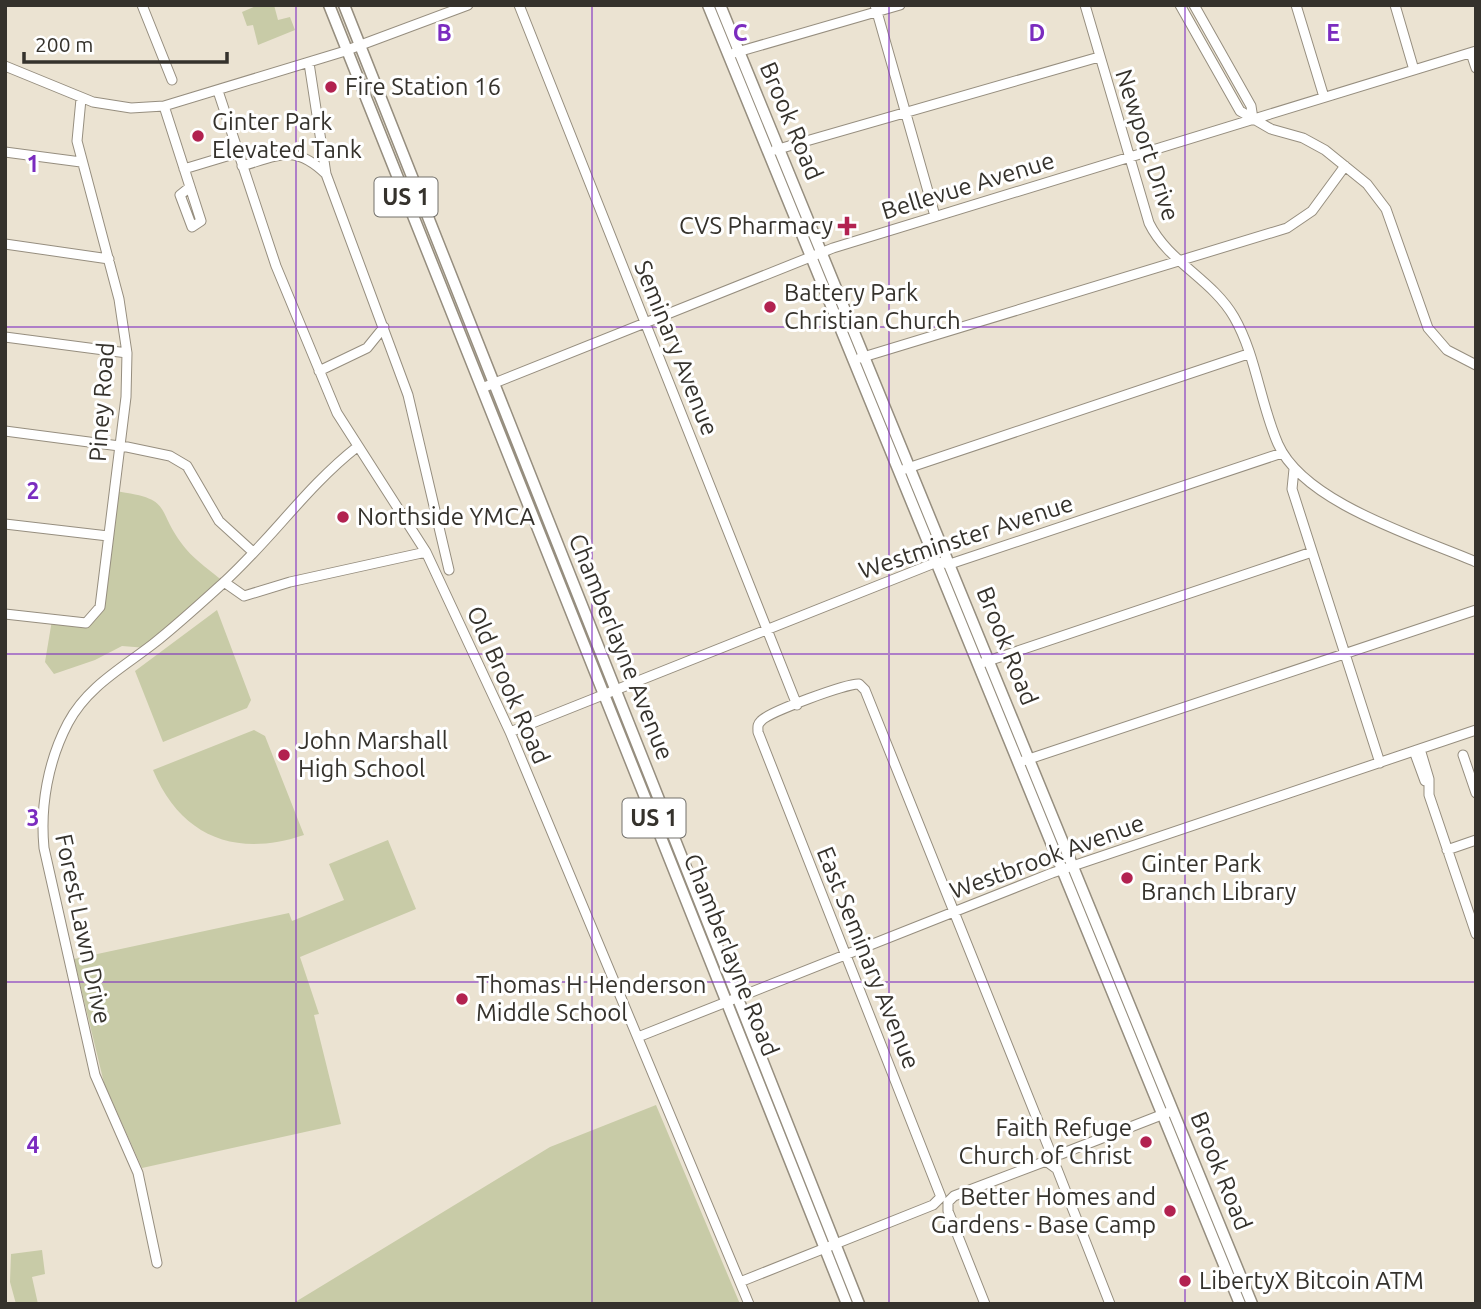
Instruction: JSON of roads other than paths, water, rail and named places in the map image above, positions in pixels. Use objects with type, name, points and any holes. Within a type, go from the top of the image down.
[{"type":"main road","name":"US 1","points":[[329,5],[482,388]]},
{"type":"main road","name":"Chamberlayne Avenue","points":[[344,5],[495,383],[610,692]]},
{"type":"main road","name":"Brook Road","points":[[708,5],[734,53],[906,469],[950,564],[984,662]]},
{"type":"main road","name":"Brook Road","points":[[720,5],[734,53]]},
{"type":"main road","name":"Chamberlayne Road","points":[[482,388],[610,692],[830,1246],[847,1304]]},
{"type":"main road","name":"Brook Road","points":[[906,469],[937,562],[984,662],[1024,760],[1062,869],[1240,1304]]},
{"type":"main road","name":"Brook Road","points":[[1024,760],[1074,865],[1252,1304]]},
{"type":"main road","name":"US 1","points":[[830,1246],[859,1304]]},
{"type":"street","points":[[142,5],[172,80]]},
{"type":"street","points":[[5,66],[81,99],[131,108],[164,106],[347,51],[468,5]]},
{"type":"street","name":"Seminary Avenue","points":[[519,5],[797,705]]},
{"type":"street","points":[[734,53],[876,9],[901,5]]},
{"type":"street","name":"Newport Drive","points":[[1085,5],[1152,228],[1179,261],[1210,286],[1232,314],[1282,453],[1294,469],[1317,489],[1342,504],[1476,562]]},
{"type":"street","points":[[1180,5],[1240,111],[1271,129],[1312,142],[1367,184],[1385,209],[1428,328],[1447,349],[1476,365]]},
{"type":"street","points":[[1194,5],[1251,106],[1253,119]]},
{"type":"street","points":[[1296,5],[1324,97]]},
{"type":"street","points":[[1395,5],[1414,70]]},
{"type":"street","points":[[876,9],[936,216]]},
{"type":"street","points":[[1473,52],[1476,68]]},
{"type":"street","name":"Bellevue Avenue","points":[[482,388],[818,254],[1473,52]]},
{"type":"street","points":[[775,150],[1099,57]]},
{"type":"street","points":[[309,63],[326,174],[408,395],[449,570]]},
{"type":"street","name":"Old Brook Road","points":[[218,91],[276,266],[337,413],[426,552],[510,732],[749,1304]]},
{"type":"street","name":"Piney Road","points":[[5,614],[86,624],[100,607],[126,397],[127,353],[122,312],[81,162],[77,128],[81,99]]},
{"type":"street","points":[[164,106],[190,187]]},
{"type":"street","points":[[5,152],[81,162]]},
{"type":"street","points":[[184,169],[237,153]]},
{"type":"street","points":[[242,166],[277,155],[301,155],[326,174]]},
{"type":"street","points":[[860,358],[1299,222],[1312,211],[1345,166]]},
{"type":"street","points":[[5,244],[108,259]]},
{"type":"street","points":[[319,371],[366,348],[384,327]]},
{"type":"street","points":[[5,337],[127,353]]},
{"type":"street","points":[[906,469],[1248,354]]},
{"type":"street","points":[[5,431],[120,446],[170,456],[187,466],[219,522],[253,552]]},
{"type":"street","name":"Forest Lawn Drive","points":[[157,1263],[138,1173],[95,1075],[44,848],[42,822],[54,755],[79,706],[102,682],[153,643],[224,582],[316,483],[357,447]]},
{"type":"street","name":"Westminster Avenue","points":[[510,732],[937,562],[950,564],[1282,453]]},
{"type":"street","points":[[1294,469],[1291,484],[1380,763]]},
{"type":"street","points":[[5,524],[108,536]]},
{"type":"street","points":[[224,582],[244,596],[290,582],[426,552]]},
{"type":"street","points":[[984,662],[1312,552]]},
{"type":"street","points":[[1024,760],[1476,610]]},
{"type":"street","points":[[797,705],[849,684],[863,687],[1110,1304]]},
{"type":"street","name":"East Seminary Avenue","points":[[797,705],[765,718],[759,724],[758,732],[985,1304]]},
{"type":"street","name":"Westbrook Avenue","points":[[638,1037],[1062,869],[1476,730]]},
{"type":"street","points":[[1417,750],[1428,775],[1427,782],[1447,850],[1476,934]]},
{"type":"street","points":[[1463,755],[1476,793]]},
{"type":"street","points":[[1447,850],[1476,840]]},
{"type":"street","points":[[740,1282],[1173,1110]]},
{"type":"place","name":"Fire Station 16","points":[[331,87]]},
{"type":"place","name":"Ginter Park Elevated Tank","points":[[198,136]]},
{"type":"place","name":"CVS Pharmacy","points":[[847,226]]},
{"type":"place","name":"Battery Park Christian Church","points":[[770,307]]},
{"type":"place","name":"Northside YMCA","points":[[343,517]]},
{"type":"place","name":"John Marshall High School","points":[[284,755]]},
{"type":"place","name":"Ginter Park Branch Library","points":[[1127,878]]},
{"type":"place","name":"Thomas H Henderson Middle School","points":[[462,999]]},
{"type":"place","name":"Faith Refuge Church of Christ","points":[[1146,1142]]},
{"type":"place","name":"Better Homes and Gardens - Base Camp","points":[[1170,1211]]},
{"type":"place","name":"LibertyX Bitcoin ATM","points":[[1185,1281]]}]
